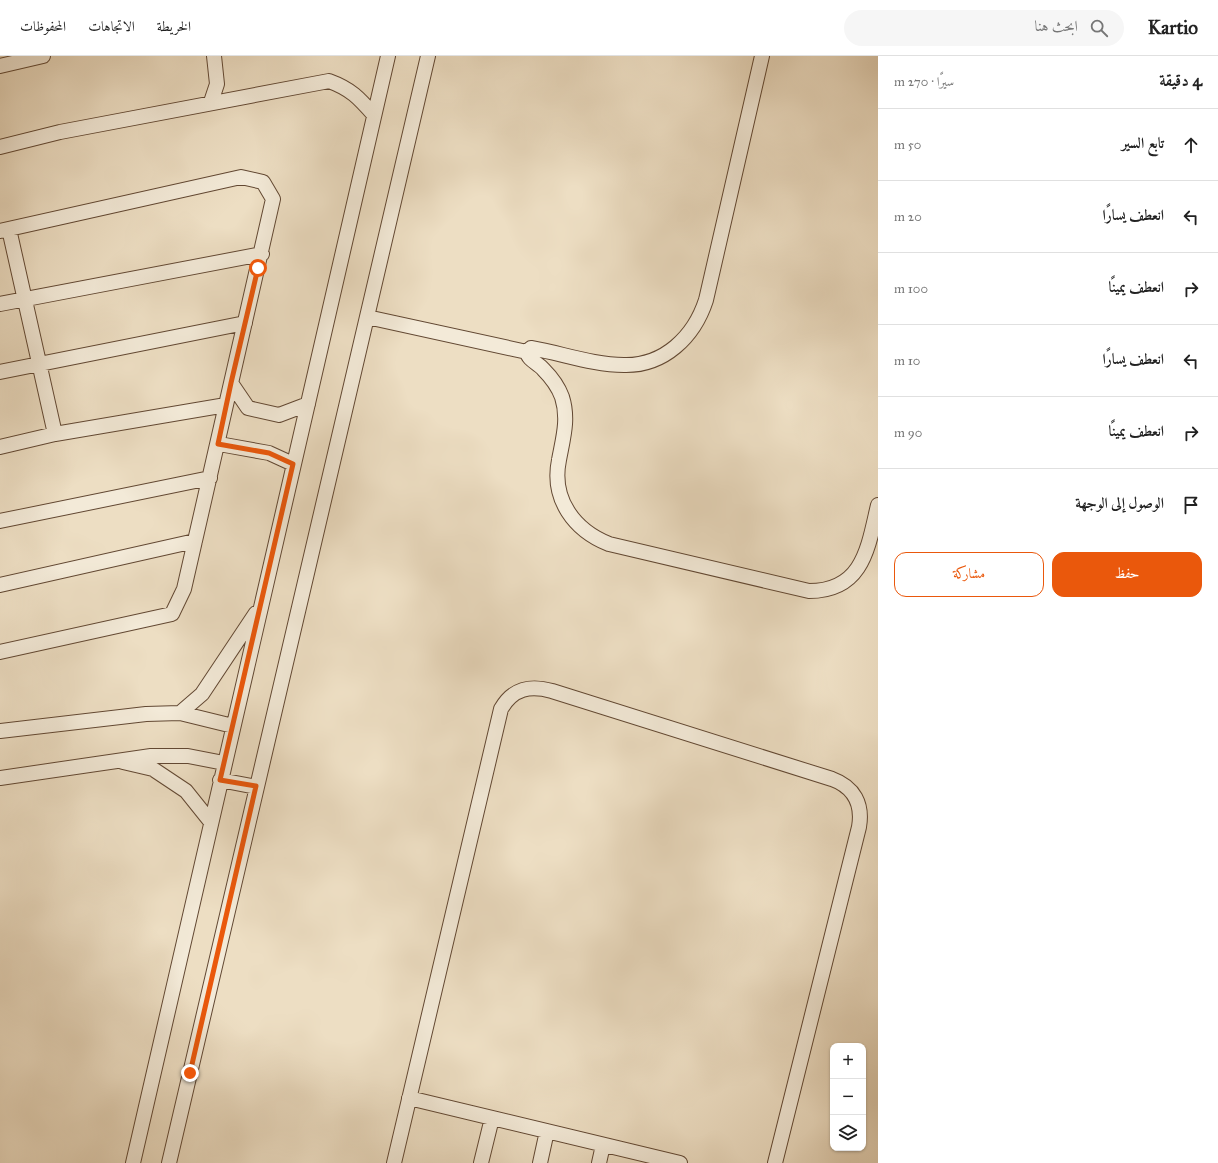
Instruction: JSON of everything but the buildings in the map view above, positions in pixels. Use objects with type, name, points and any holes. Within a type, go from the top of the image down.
[{"type":"lane","points":[[0,66],[43,56]]},
{"type":"lane","points":[[211,102],[217,84],[214,56]]},
{"type":"lane","points":[[132,1163],[388,56]]},
{"type":"lane","points":[[169,1163],[428,56]]},
{"type":"lane","points":[[526,352],[531,348],[609,364],[638,364],[664,355],[686,338],[702,314],[706,300],[762,56]]},
{"type":"lane","points":[[0,147],[60,132],[211,102],[329,81],[346,87],[360,98],[374,115]]},
{"type":"lane","points":[[0,652],[172,614],[184,589],[262,254],[273,199],[263,182],[241,177],[4,230],[25,298],[55,434]]},
{"type":"lane","points":[[0,304],[25,298],[262,254]]},
{"type":"lane","points":[[366,317],[526,352]]},
{"type":"lane","points":[[0,372],[245,323]]},
{"type":"lane","points":[[526,352],[529,358],[542,367],[553,381],[562,396],[565,408],[565,432],[557,472],[561,499],[575,522],[596,539],[609,544],[799,589],[820,591],[840,585],[857,571],[867,551],[878,505]]},
{"type":"lane","points":[[231,383],[248,408],[279,416],[308,404]]},
{"type":"lane","points":[[0,446],[55,434],[226,405]]},
{"type":"lane","points":[[218,444],[269,453],[293,464]]},
{"type":"lane","points":[[0,521],[210,478]]},
{"type":"lane","points":[[0,586],[195,541]]},
{"type":"lane","points":[[180,714],[202,694],[260,606]]},
{"type":"lane","points":[[394,1163],[502,709],[506,700],[514,693],[533,687],[543,688],[841,782],[856,796],[861,816],[859,827],[775,1163]]},
{"type":"lane","points":[[0,731],[146,714],[180,714],[233,726]]},
{"type":"lane","points":[[0,778],[115,760],[151,756],[188,756],[224,763]]},
{"type":"lane","points":[[115,760],[153,769],[186,791],[210,821]]},
{"type":"lane","points":[[220,780],[256,786]]},
{"type":"lane","points":[[409,1098],[547,1131],[657,1160],[680,1163]]},
{"type":"lane","points":[[481,1163],[492,1118]]},
{"type":"lane","points":[[540,1163],[547,1131]]},
{"type":"lane","points":[[599,1163],[603,1145]]},
{"type":"route","points":[[190,1073],[256,786],[220,780],[293,464],[269,453],[218,444],[258,268]]}]
